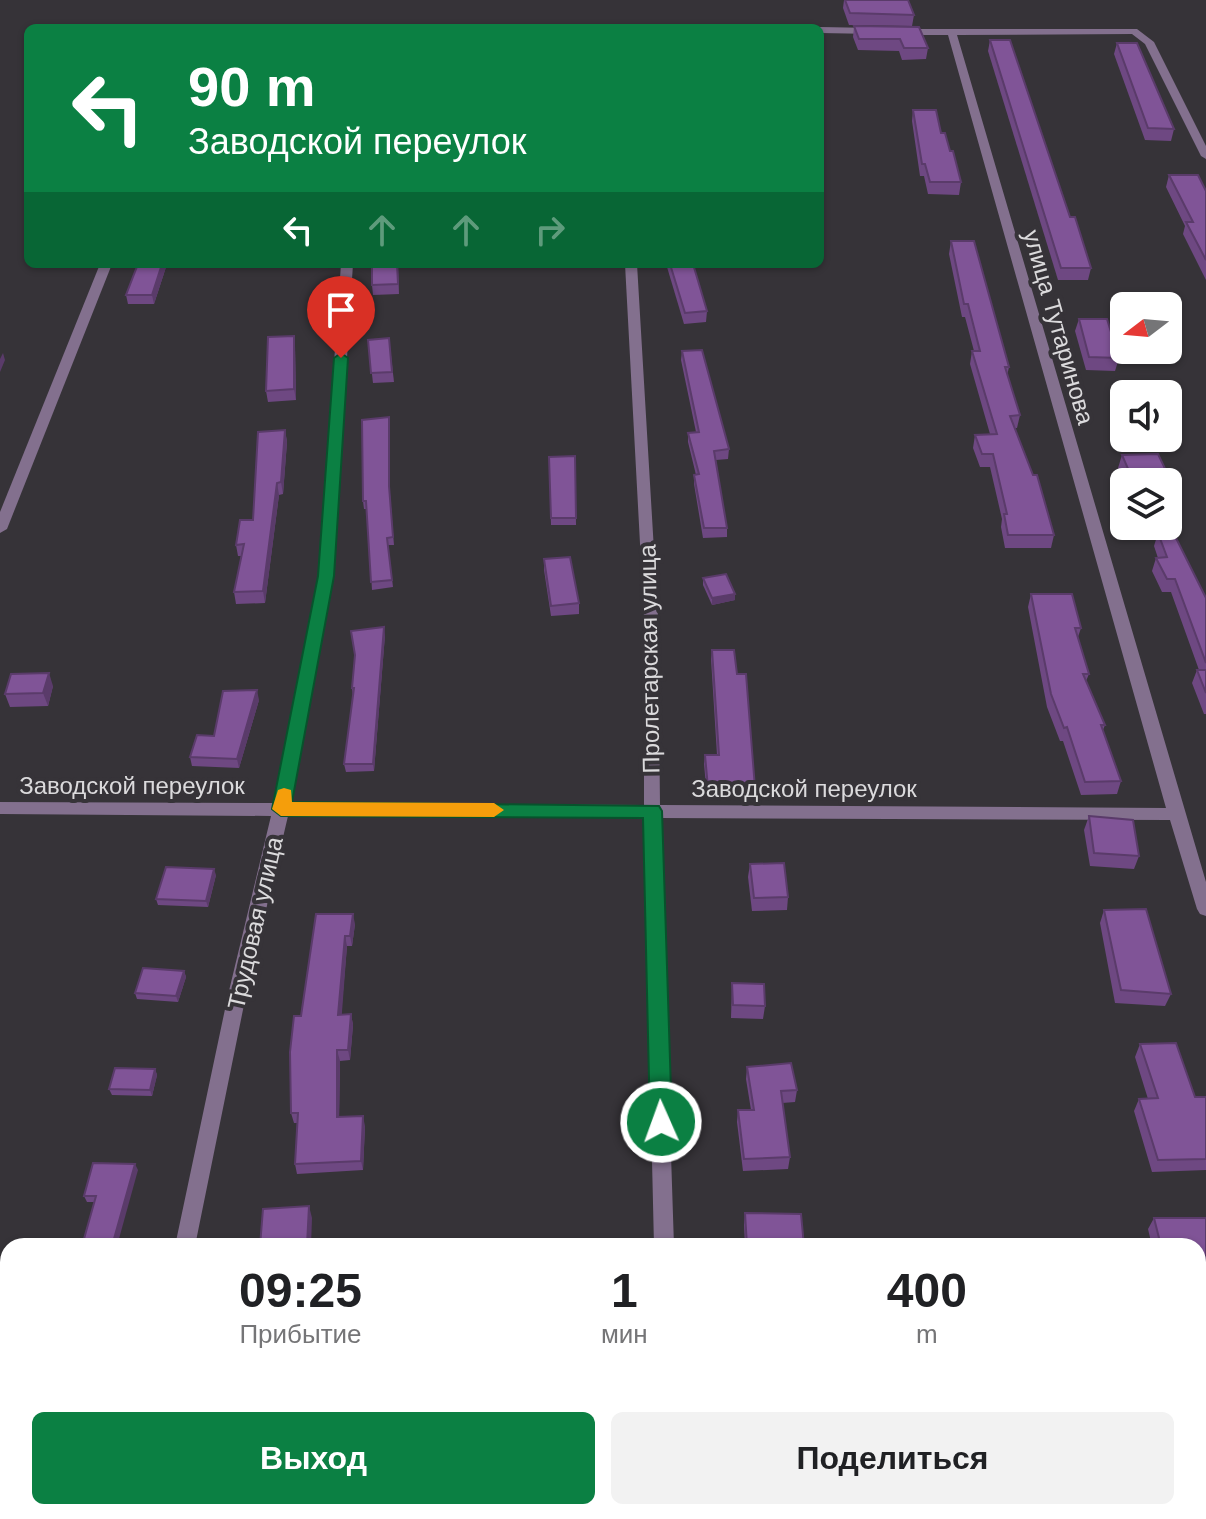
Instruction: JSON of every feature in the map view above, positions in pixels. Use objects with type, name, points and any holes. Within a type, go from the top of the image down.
[{"type":"street","points":[[824,30],[879,31]]},
{"type":"street","points":[[893,32],[1134,31],[1149,42],[1206,156]]},
{"type":"street","name":"улица Тутаринова","points":[[952,33],[1206,909]]},
{"type":"street","points":[[0,529],[104,268]]},
{"type":"street","name":"Трудовая улица","points":[[187,1238],[237,995],[281,809],[326,576],[347,268]]},
{"type":"street","name":"Пролетарская улица","points":[[631,268],[651,618],[652,811],[664,1238]]},
{"type":"street","name":"Заводской переулок","points":[[0,808],[1176,814]]},
{"type":"building","points":[[845,0],[908,0],[914,15],[850,13]]},
{"type":"building","points":[[854,26],[919,27],[928,48],[904,48],[900,39],[859,39]]},
{"type":"building","points":[[990,40],[1010,40],[1070,217],[1075,217],[1091,268],[1061,268]]},
{"type":"building","points":[[1117,43],[1137,43],[1174,129],[1148,128]]},
{"type":"building","points":[[913,110],[936,110],[941,133],[945,133],[950,151],[953,151],[961,182],[930,182],[925,164],[922,164]]},
{"type":"building","points":[[1169,175],[1198,175],[1206,191],[1206,260],[1186,222],[1193,222]]},
{"type":"building","points":[[951,241],[974,241],[1020,415],[1010,416],[1033,475],[1037,475],[1054,535],[1008,535],[1004,514],[1007,514],[993,454],[982,454],[975,435],[997,434],[972,351],[980,351],[968,304],[964,304]]},
{"type":"building","points":[[136,268],[161,268],[152,295],[126,295]]},
{"type":"building","points":[[372,268],[397,268],[398,284],[372,285]]},
{"type":"building","points":[[671,268],[694,268],[707,311],[685,313]]},
{"type":"building","points":[[1079,319],[1107,319],[1110,358],[1089,357]]},
{"type":"building","points":[[294,336],[294,389],[266,391],[268,337]]},
{"type":"building","points":[[389,338],[392,372],[371,373],[368,340]]},
{"type":"building","points":[[702,350],[729,449],[714,451],[727,528],[704,528],[694,475],[699,474],[688,433],[699,432],[682,351]]},
{"type":"building","points":[[389,417],[393,537],[387,538],[392,580],[371,582],[366,501],[363,501],[362,420]]},
{"type":"building","points":[[285,430],[281,482],[277,483],[263,591],[234,592],[244,544],[236,545],[240,520],[253,520],[258,432]]},
{"type":"building","points":[[1158,454],[1165,468],[1128,468],[1122,455]]},
{"type":"building","points":[[575,456],[576,518],[551,518],[549,457]]},
{"type":"building","points":[[1161,540],[1177,540],[1206,598],[1206,663],[1175,579],[1167,579],[1156,558],[1167,557]]},
{"type":"building","points":[[570,557],[579,603],[551,606],[544,559]]},
{"type":"building","points":[[726,574],[735,594],[712,598],[703,578]]},
{"type":"building","points":[[1031,594],[1072,594],[1081,628],[1075,628],[1089,674],[1083,674],[1105,725],[1101,725],[1121,781],[1085,782],[1067,727],[1064,728],[1051,694]]},
{"type":"building","points":[[384,627],[373,764],[344,764],[354,688],[355,655],[351,631]]},
{"type":"building","points":[[712,650],[734,650],[737,674],[746,674],[755,788],[708,788],[705,755],[719,755]]},
{"type":"building","points":[[1197,670],[1206,670],[1206,693]]},
{"type":"building","points":[[49,673],[43,693],[5,694],[11,674]]},
{"type":"building","points":[[257,690],[237,759],[190,757],[197,735],[214,736],[223,691]]},
{"type":"building","points":[[1089,816],[1133,820],[1139,856],[1094,853]]},
{"type":"building","points":[[784,863],[788,897],[754,898],[750,864]]},
{"type":"building","points":[[166,867],[214,869],[206,901],[156,899]]},
{"type":"building","points":[[1146,909],[1171,994],[1121,990],[1104,910]]},
{"type":"building","points":[[316,914],[353,914],[350,936],[345,936],[338,1015],[351,1014],[348,1050],[337,1050],[337,1117],[363,1116],[361,1161],[295,1164],[298,1113],[291,1113],[290,1052],[294,1016],[301,1016]]},
{"type":"building","points":[[143,968],[184,971],[176,996],[135,993]]},
{"type":"building","points":[[732,983],[764,984],[765,1006],[733,1005]]},
{"type":"building","points":[[1176,1043],[1195,1097],[1206,1097],[1206,1159],[1158,1160],[1139,1099],[1158,1098],[1140,1044]]},
{"type":"building","points":[[791,1063],[797,1090],[781,1091],[790,1157],[744,1159],[738,1110],[754,1110],[747,1067]]},
{"type":"building","points":[[115,1068],[155,1069],[150,1090],[109,1089]]},
{"type":"building","points":[[93,1163],[135,1164],[114,1238],[84,1238],[96,1196],[84,1196]]},
{"type":"building","points":[[309,1206],[307,1238],[261,1238],[263,1209]]},
{"type":"building","points":[[745,1213],[801,1214],[803,1238],[747,1238]]},
{"type":"building","points":[[1154,1218],[1206,1218],[1206,1238],[1159,1238]]},
{"type":"slow traffic","points":[[284,795],[281,809],[494,810]]},
{"type":"route","points":[[341,358],[326,576],[281,809],[652,811],[661,1122]]}]
